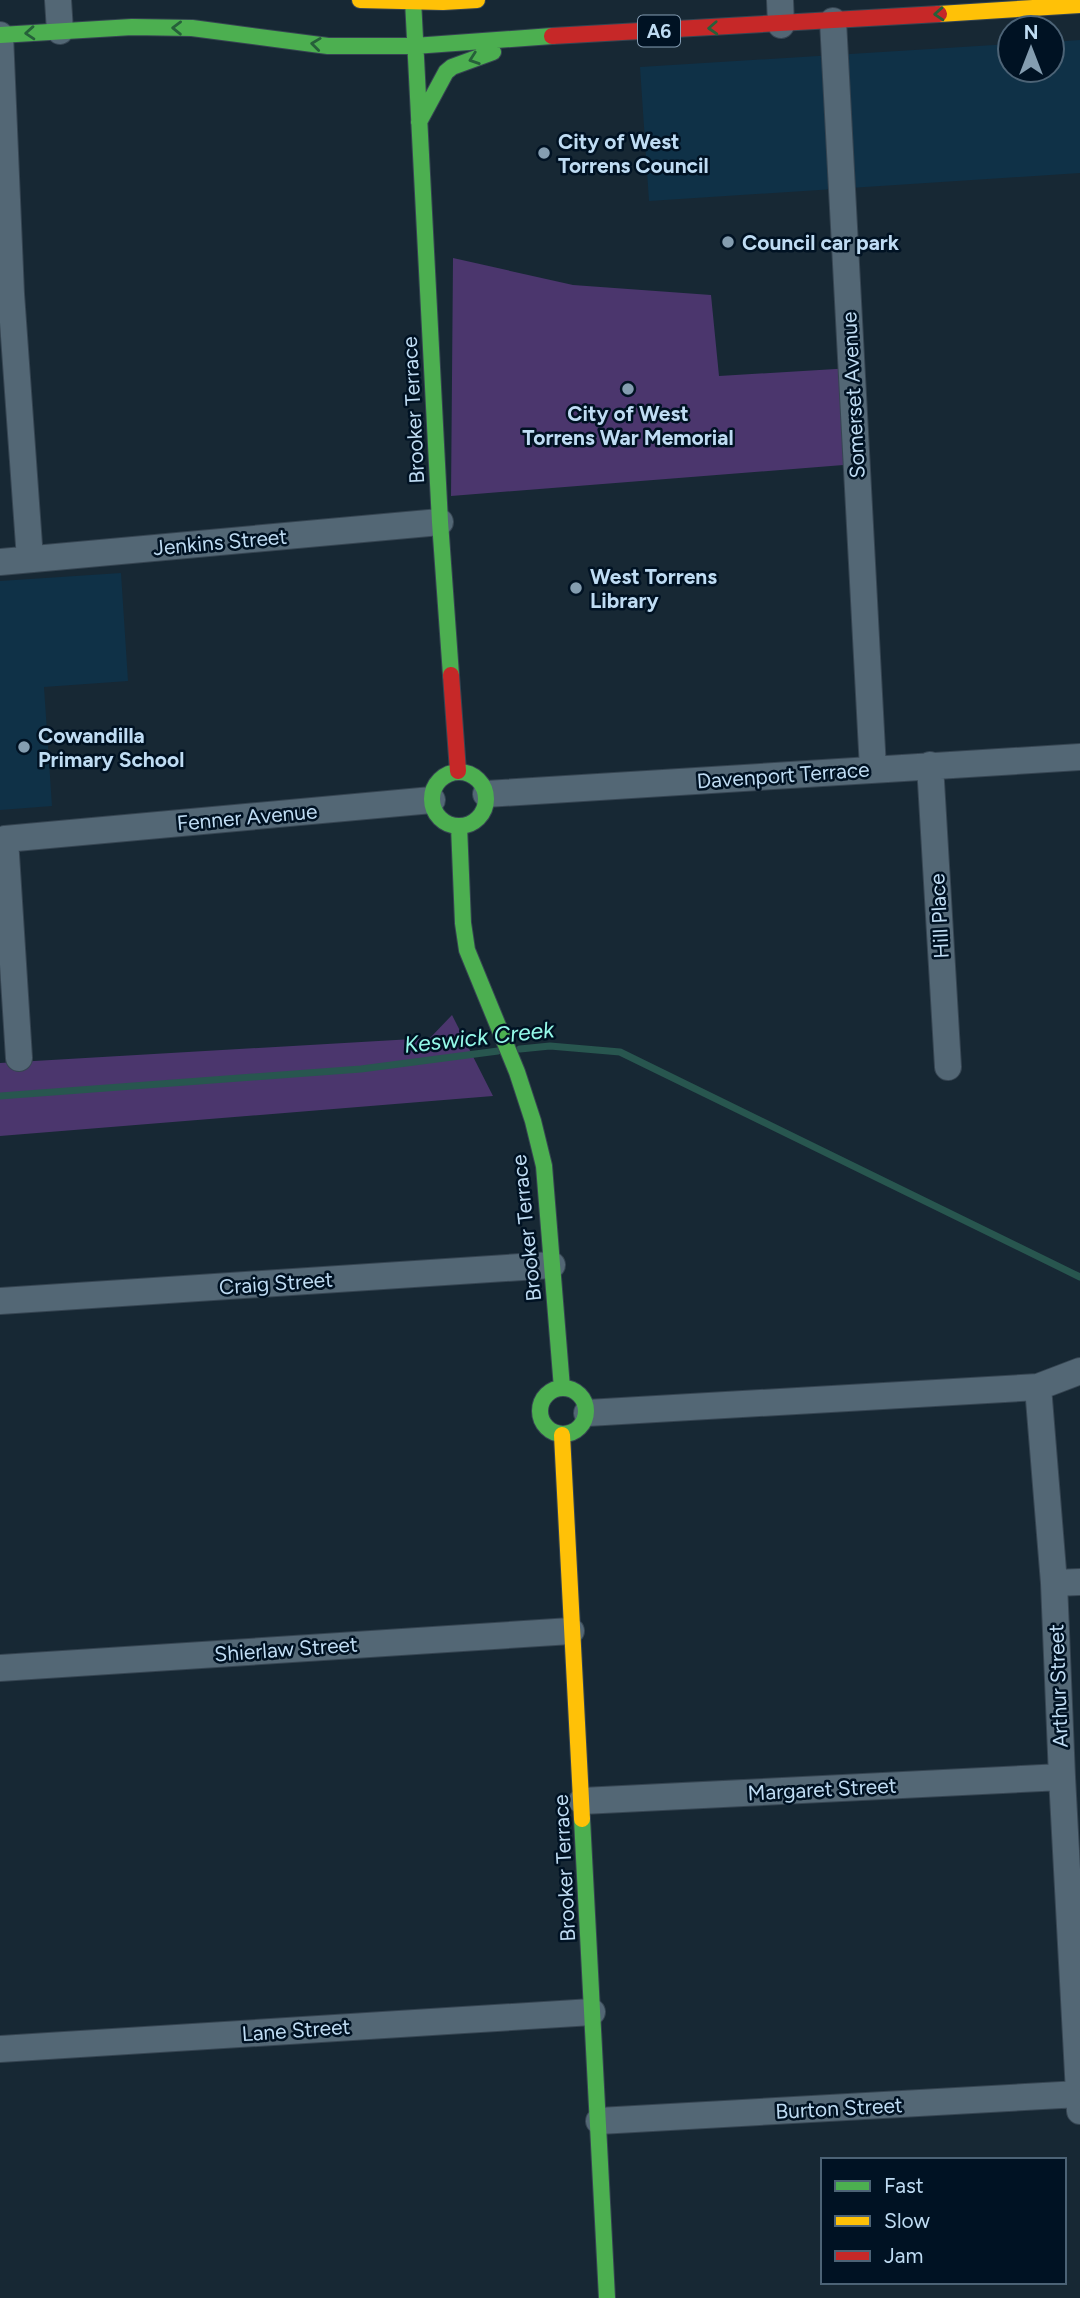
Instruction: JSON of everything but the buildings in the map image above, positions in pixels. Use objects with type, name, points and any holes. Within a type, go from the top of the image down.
[{"type":"street","points":[[58,0],[61,30]]},
{"type":"street","points":[[359,0],[477,0]]},
{"type":"street","name":"Brooker Terrace","points":[[413,1],[440,522],[458,771]]},
{"type":"street","name":"A6","points":[[0,35],[132,27],[192,28],[328,46],[414,46],[538,37],[781,13],[833,21],[1080,5]]},
{"type":"street","name":"Somerset Avenue","points":[[833,21],[873,769]]},
{"type":"street","points":[[0,35],[6,294],[30,559]]},
{"type":"street","points":[[419,122],[446,72],[452,67],[538,37]]},
{"type":"street","name":"Jenkins Street","points":[[0,562],[440,522]]},
{"type":"street","name":"Davenport Terrace","points":[[486,794],[1080,757]]},
{"type":"street","name":"Hill Place","points":[[930,765],[948,1067]]},
{"type":"street","points":[[458,771],[477,777],[486,794],[486,806],[480,816],[471,823],[459,826],[444,821],[434,808],[432,800],[439,780],[458,771]]},
{"type":"street","name":"Fenner Avenue","points":[[19,1058],[5,839],[432,800]]},
{"type":"street","name":"Brooker Terrace","points":[[459,826],[463,923],[467,950],[517,1072],[544,1166],[562,1388]]},
{"type":"street","name":"Craig Street","points":[[0,1301],[552,1265]]},
{"type":"street","points":[[587,1413],[1038,1387],[1080,1371]]},
{"type":"street","name":"Arthur Street","points":[[1038,1387],[1067,1582],[1062,1777],[1076,1931],[1079,2103]]},
{"type":"street","points":[[562,1388],[570,1389],[584,1401],[587,1413],[584,1422],[571,1434],[562,1435],[544,1426],[539,1416],[542,1399],[552,1390],[562,1388]]},
{"type":"street","name":"Brooker Terrace","points":[[562,1435],[607,2298]]},
{"type":"street","name":"Shierlaw Street","points":[[0,1668],[571,1631]]},
{"type":"street","name":"Margaret Street","points":[[582,1801],[1062,1777]]},
{"type":"street","name":"Lane Street","points":[[0,2049],[592,2012]]},
{"type":"street","name":"Burton Street","points":[[599,2121],[1079,2103]]},
{"type":"shaded area","points":[[1080,40],[1080,173],[649,201],[640,67],[996,45],[996,84],[1066,84],[1066,41]]},
{"type":"shaded area","points":[[453,258],[573,285],[711,295],[719,376],[852,368],[856,464],[451,496]]},
{"type":"shaded area","name":"Cowandilla Primary School","points":[[121,573],[128,681],[44,687],[52,806],[0,810],[0,581]]},
{"type":"shaded area","points":[[452,1015],[493,1096],[0,1136],[0,1063],[430,1038]]},
{"type":"waterway","name":"Keswick Creek","points":[[520,1049],[550,1046],[620,1052],[1080,1277]]},
{"type":"waterway","name":"Keswick Creek","points":[[0,1096],[361,1069],[498,1051]]},
{"type":"traffic: fast","points":[[413,0],[440,522],[451,675]]},
{"type":"traffic: fast","points":[[0,35],[132,27],[192,28],[328,46],[414,46],[552,36]]},
{"type":"traffic: fast","points":[[419,122],[446,72],[452,67],[493,52]]},
{"type":"traffic: fast","points":[[459,772],[478,780],[486,799],[478,818],[459,826],[440,818],[432,799],[440,780],[459,772]]},
{"type":"traffic: fast","points":[[459,826],[463,923],[467,950],[517,1072],[544,1166],[562,1388]]},
{"type":"traffic: fast","points":[[563,1388],[579,1395],[586,1411],[579,1427],[563,1434],[547,1427],[540,1411],[547,1395],[563,1388]]},
{"type":"traffic: fast","points":[[582,1819],[607,2298]]},
{"type":"traffic: slow","points":[[360,0],[477,0]]},
{"type":"traffic: slow","points":[[939,14],[1080,5]]},
{"type":"traffic: slow","points":[[562,1435],[582,1819]]},
{"type":"traffic: jam","points":[[552,36],[939,14]]},
{"type":"traffic: jam","points":[[451,675],[458,771]]},
{"type":"place","name":"City of West Torrens Council","points":[[544,153]]},
{"type":"place","name":"Council car park","points":[[728,242]]},
{"type":"place","name":"City of West Torrens War Memorial","points":[[628,389]]},
{"type":"place","name":"West Torrens Library","points":[[576,588]]},
{"type":"place","name":"Cowandilla Primary School","points":[[24,747]]}]
